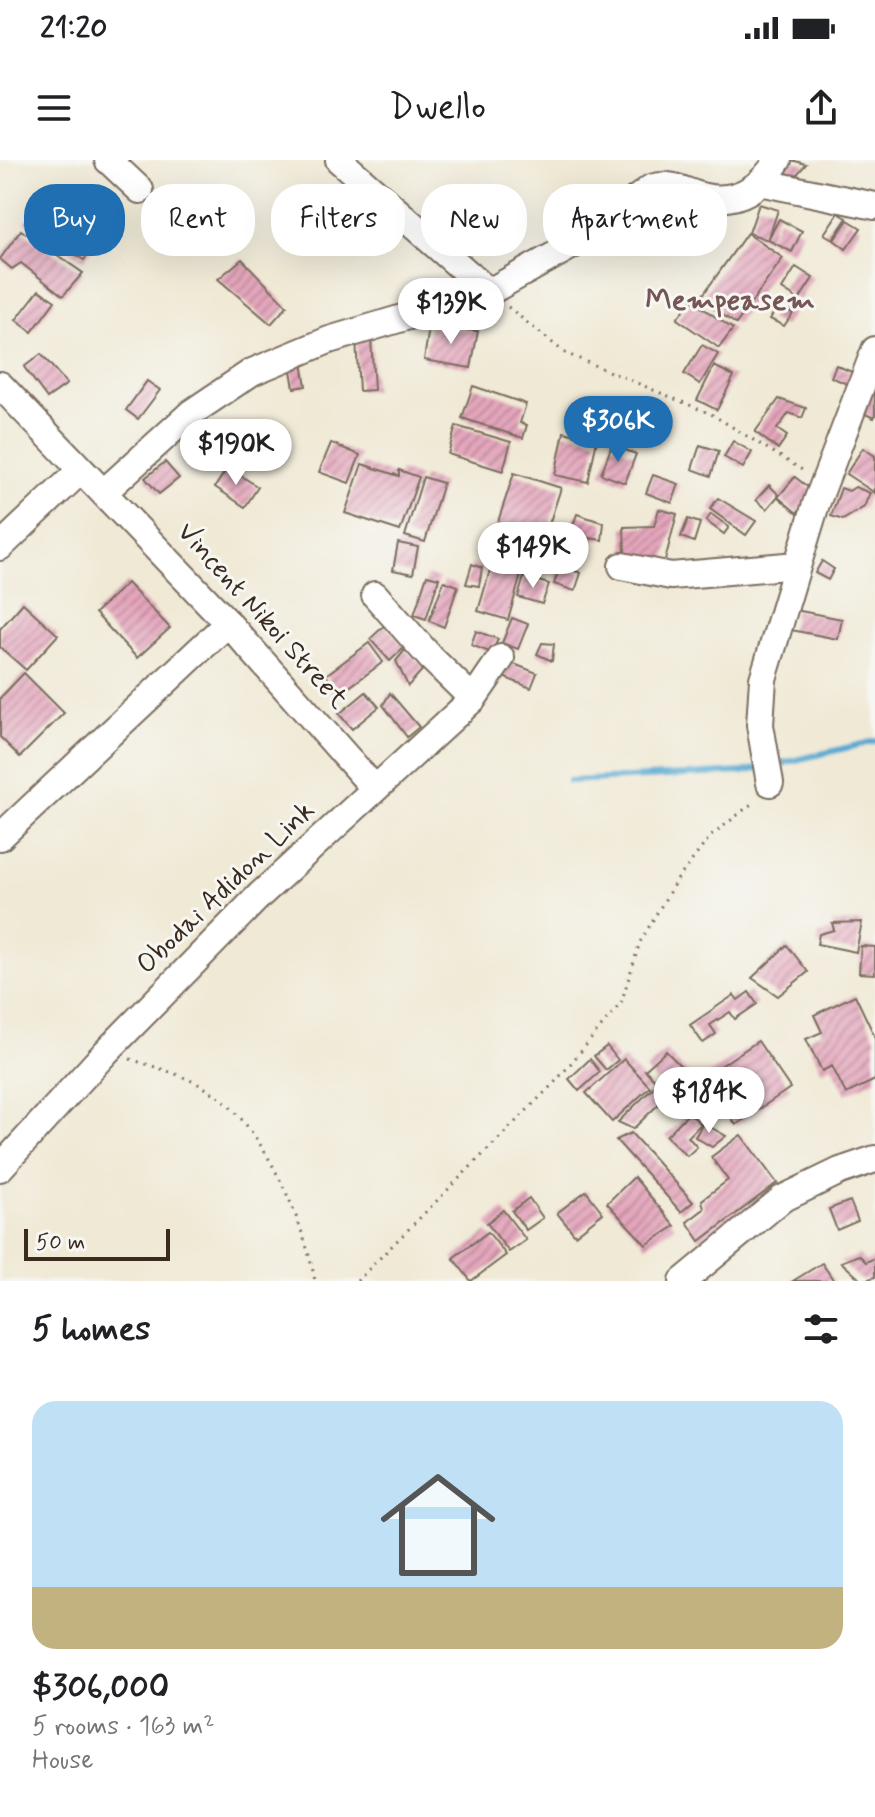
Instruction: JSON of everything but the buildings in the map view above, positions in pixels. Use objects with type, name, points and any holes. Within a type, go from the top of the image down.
[{"type":"street","points":[[108,160],[140,190]]},
{"type":"street","points":[[339,160],[489,292]]},
{"type":"street","points":[[764,183],[778,160]]},
{"type":"street","points":[[104,492],[191,413],[252,372],[329,340],[489,292],[580,241],[651,188],[664,184],[722,199],[764,183],[875,206]]},
{"type":"street","points":[[769,779],[760,696],[824,483],[875,350]]},
{"type":"street","name":"Vincent Nikoi Street","points":[[0,385],[228,623],[374,788]]},
{"type":"street","points":[[0,547],[81,470]]},
{"type":"street","points":[[622,566],[671,576],[797,565]]},
{"type":"street","points":[[375,595],[431,658],[473,699]]},
{"type":"street","points":[[0,837],[228,623]]},
{"type":"street","name":"Obodai Adidon Link","points":[[0,1168],[106,1052],[260,895],[473,699],[501,658]]},
{"type":"street","points":[[683,1281],[782,1199],[840,1171],[875,1159]]},
{"type":"path","points":[[489,292],[565,353],[711,414],[824,483]]},
{"type":"path","points":[[357,1281],[557,1080],[621,1003],[640,942],[674,884],[710,837],[764,794],[769,779]]},
{"type":"path","points":[[106,1052],[179,1075],[213,1092],[244,1123],[277,1174],[310,1254],[315,1281]]},
{"type":"waterway","points":[[775,765],[875,741]]},
{"type":"waterway","points":[[569,781],[743,772],[760,768]]},
{"type":"district","name":"Mempeasem","points":[[730,300]]}]
